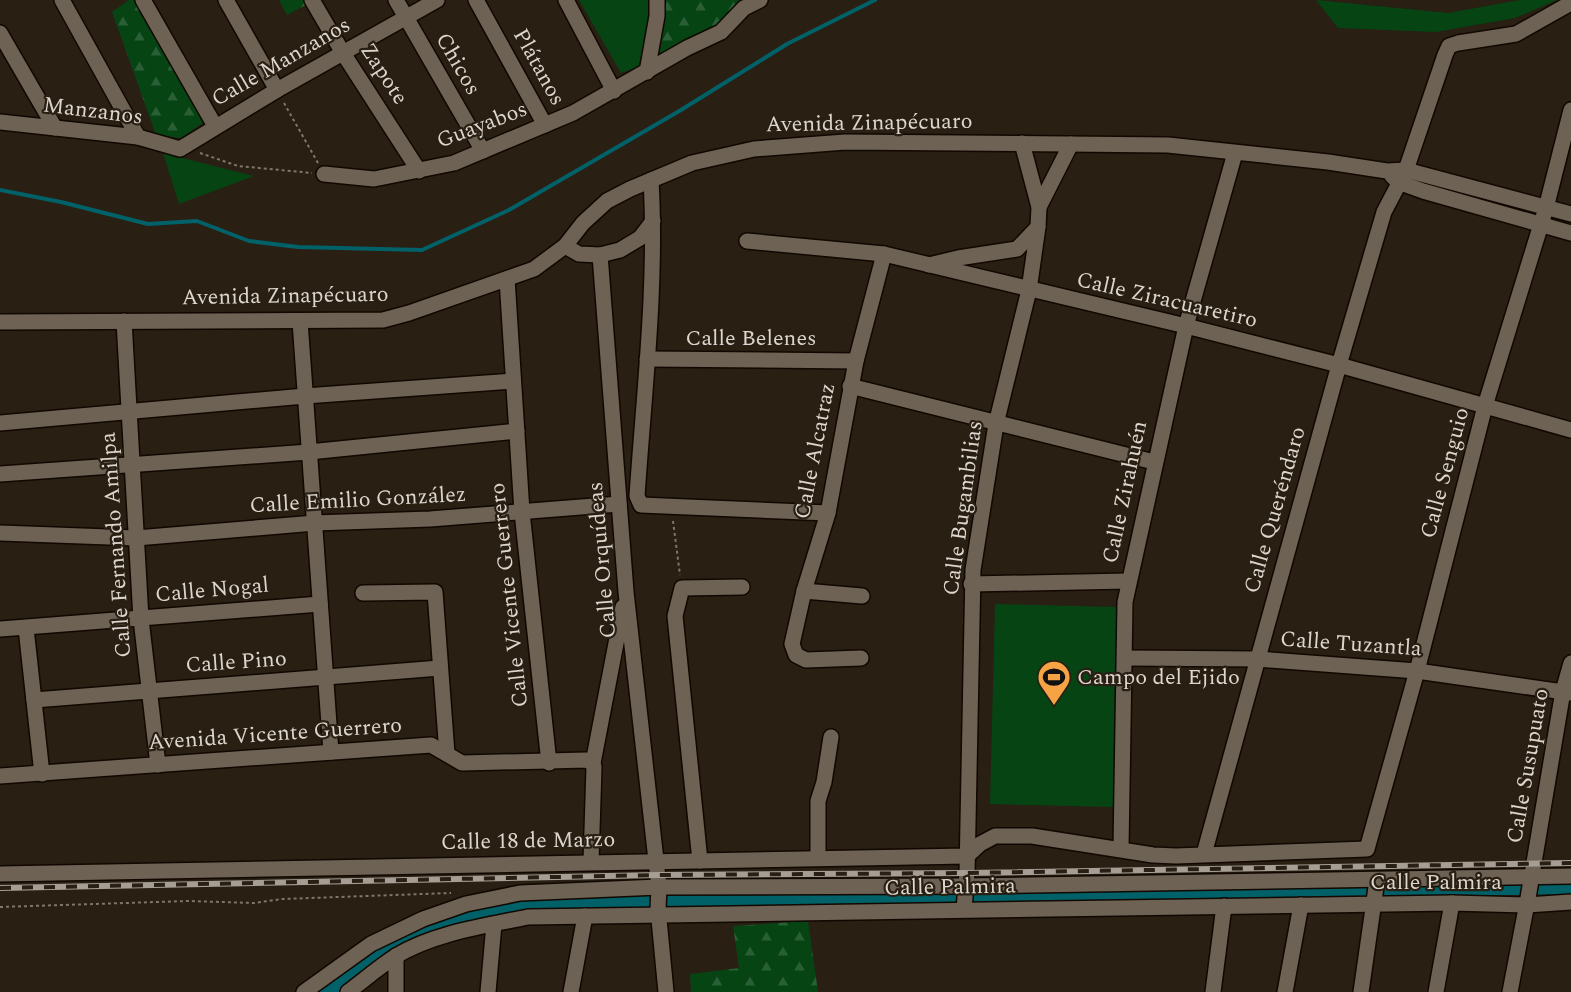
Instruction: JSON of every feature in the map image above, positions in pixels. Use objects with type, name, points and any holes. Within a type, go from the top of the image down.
[{"type":"street","points":[[62,0],[138,137]]},
{"type":"street","points":[[143,0],[215,126]]},
{"type":"street","points":[[226,0],[277,90]]},
{"type":"street","name":"Zapote","points":[[312,0],[343,53],[419,171]]},
{"type":"street","name":"Chicos","points":[[396,0],[483,151]]},
{"type":"street","name":"Calle Manzanos","points":[[180,148],[405,16],[437,0]]},
{"type":"street","name":"Plátanos","points":[[476,0],[545,125]]},
{"type":"street","points":[[566,0],[614,91]]},
{"type":"street","points":[[647,72],[657,16],[657,0]]},
{"type":"street","name":"Guayabos","points":[[324,174],[374,178],[454,163],[573,113],[687,48],[721,32],[744,8],[760,0]]},
{"type":"street","name":"Calle Queréndaro","points":[[1204,854],[1339,365],[1384,212],[1449,46],[1516,34],[1571,3]]},
{"type":"street","points":[[0,33],[55,128]]},
{"type":"street","name":"Calle Senguio","points":[[1204,854],[1367,849],[1417,671],[1485,406],[1546,208],[1571,110]]},
{"type":"street","name":"Manzanos","points":[[0,122],[138,137],[180,148]]},
{"type":"street","name":"Avenida Zinapécuaro","points":[[0,322],[383,320],[534,269],[565,246],[583,223],[606,201],[692,163],[754,149],[845,142],[1168,145],[1328,162],[1397,174],[1571,214]]},
{"type":"street","name":"Calle Bugambilias","points":[[964,908],[967,887],[971,584],[996,423],[1029,290],[1038,227],[1038,207],[1022,143]]},
{"type":"street","points":[[1038,207],[1071,144]]},
{"type":"street","name":"Calle Zirahuén","points":[[1121,849],[1125,602],[1154,462],[1186,326],[1235,153]]},
{"type":"street","name":"Avenida Zinapécuaro","points":[[1397,174],[1423,191],[1571,232]]},
{"type":"street","points":[[651,180],[653,221],[647,359],[637,496],[641,504],[828,513]]},
{"type":"street","points":[[565,246],[579,254],[600,255],[620,250],[640,238],[653,221]]},
{"type":"street","points":[[927,266],[958,258],[1017,249],[1038,227]]},
{"type":"street","name":"Calle Ziracuaretiro","points":[[747,241],[884,254],[1339,365],[1571,430]]},
{"type":"street","name":"Calle Alcatraz","points":[[861,658],[806,660],[796,656],[792,644],[804,591],[828,513],[850,386],[884,254]]},
{"type":"street","name":"Calle Orquídeas","points":[[600,255],[626,592],[659,889],[666,992]]},
{"type":"street","name":"Calle Vicente Guerrero","points":[[507,279],[522,512],[549,763]]},
{"type":"street","name":"Calle Fernando Amilpa","points":[[124,321],[141,619],[158,765]]},
{"type":"street","points":[[300,321],[331,752]]},
{"type":"street","name":"Calle Belenes","points":[[647,359],[856,361]]},
{"type":"street","points":[[0,423],[305,396],[513,381]]},
{"type":"street","points":[[850,386],[1154,462]]},
{"type":"street","points":[[0,474],[309,452],[517,431]]},
{"type":"street","name":"Calle Emilio González","points":[[0,533],[136,538],[315,523],[430,519],[619,504]]},
{"type":"street","points":[[971,584],[1129,581]]},
{"type":"street","points":[[700,861],[675,616],[682,588],[742,587]]},
{"type":"street","points":[[804,591],[862,596]]},
{"type":"street","points":[[363,594],[435,592],[447,754]]},
{"type":"street","points":[[591,862],[593,763],[626,592]]},
{"type":"street","name":"Calle Nogal","points":[[0,629],[320,604]]},
{"type":"street","points":[[26,628],[42,774]]},
{"type":"street","name":"Calle Tuzantla","points":[[1125,658],[1257,659],[1417,671],[1567,692]]},
{"type":"street","name":"Calle Susupuato","points":[[1510,992],[1571,663]]},
{"type":"street","name":"Calle Pino","points":[[34,700],[440,668]]},
{"type":"street","points":[[818,857],[818,801],[825,782],[831,737]]},
{"type":"street","name":"Avenida Vicente Guerrero","points":[[0,776],[431,744],[462,764],[549,763]]},
{"type":"street","points":[[549,763],[586,760],[593,763]]},
{"type":"street","points":[[967,856],[980,844],[995,836],[1032,836],[1153,855],[1204,854]]},
{"type":"street","name":"Calle 18 de Marzo","points":[[0,874],[967,856]]},
{"type":"street","points":[[314,989],[371,944],[423,919],[466,904],[520,893],[659,889],[967,887],[1377,880],[1529,890],[1571,876]]},
{"type":"street","points":[[1360,992],[1377,880]]},
{"type":"street","points":[[1207,905],[1210,883]]},
{"type":"street","name":"Calle Palmira","points":[[348,992],[396,956],[432,941],[528,917],[659,912],[1452,903],[1529,890],[1571,902]]},
{"type":"street","points":[[1436,992],[1452,903]]},
{"type":"street","points":[[1285,992],[1301,905]]},
{"type":"street","points":[[1213,992],[1224,906]]},
{"type":"street","points":[[571,992],[585,915]]},
{"type":"street","points":[[488,992],[494,924]]},
{"type":"street","points":[[396,956],[396,992]]},
{"type":"path","points":[[277,90],[324,174]]},
{"type":"path","points":[[180,148],[196,151],[238,166],[324,174]]},
{"type":"path","points":[[671,506],[682,588]]},
{"type":"path","points":[[0,907],[188,901],[254,903],[282,899],[451,893]]},
{"type":"green space","points":[[129,0],[135,0],[204,122],[181,138],[156,135],[112,12]]},
{"type":"green space","points":[[279,0],[304,0],[306,5],[287,15]]},
{"type":"green space","points":[[579,0],[649,0],[647,45],[640,66],[621,73]]},
{"type":"green space","points":[[664,0],[746,0],[719,25],[658,55]]},
{"type":"green space","points":[[1316,0],[1448,13],[1520,0],[1557,0],[1515,18],[1436,32],[1338,28]]},
{"type":"green space","points":[[163,153],[254,176],[179,204]]},
{"type":"green space","name":"Campo del Ejido","points":[[995,604],[1118,607],[1113,807],[990,804]]},
{"type":"green space","points":[[808,921],[818,992],[691,992],[690,974],[739,968],[733,926]]},
{"type":"waterway","points":[[0,190],[61,202],[148,224],[197,221],[249,241],[298,247],[422,250],[509,210],[681,110],[787,44],[875,0]]},
{"type":"waterway","points":[[327,992],[386,950],[424,930],[461,917],[526,903],[1571,887]]},
{"type":"railway","points":[[0,888],[657,875],[967,873],[1571,863]]},
{"type":"place","name":"Campo del Ejido","points":[[1054,706]]}]
